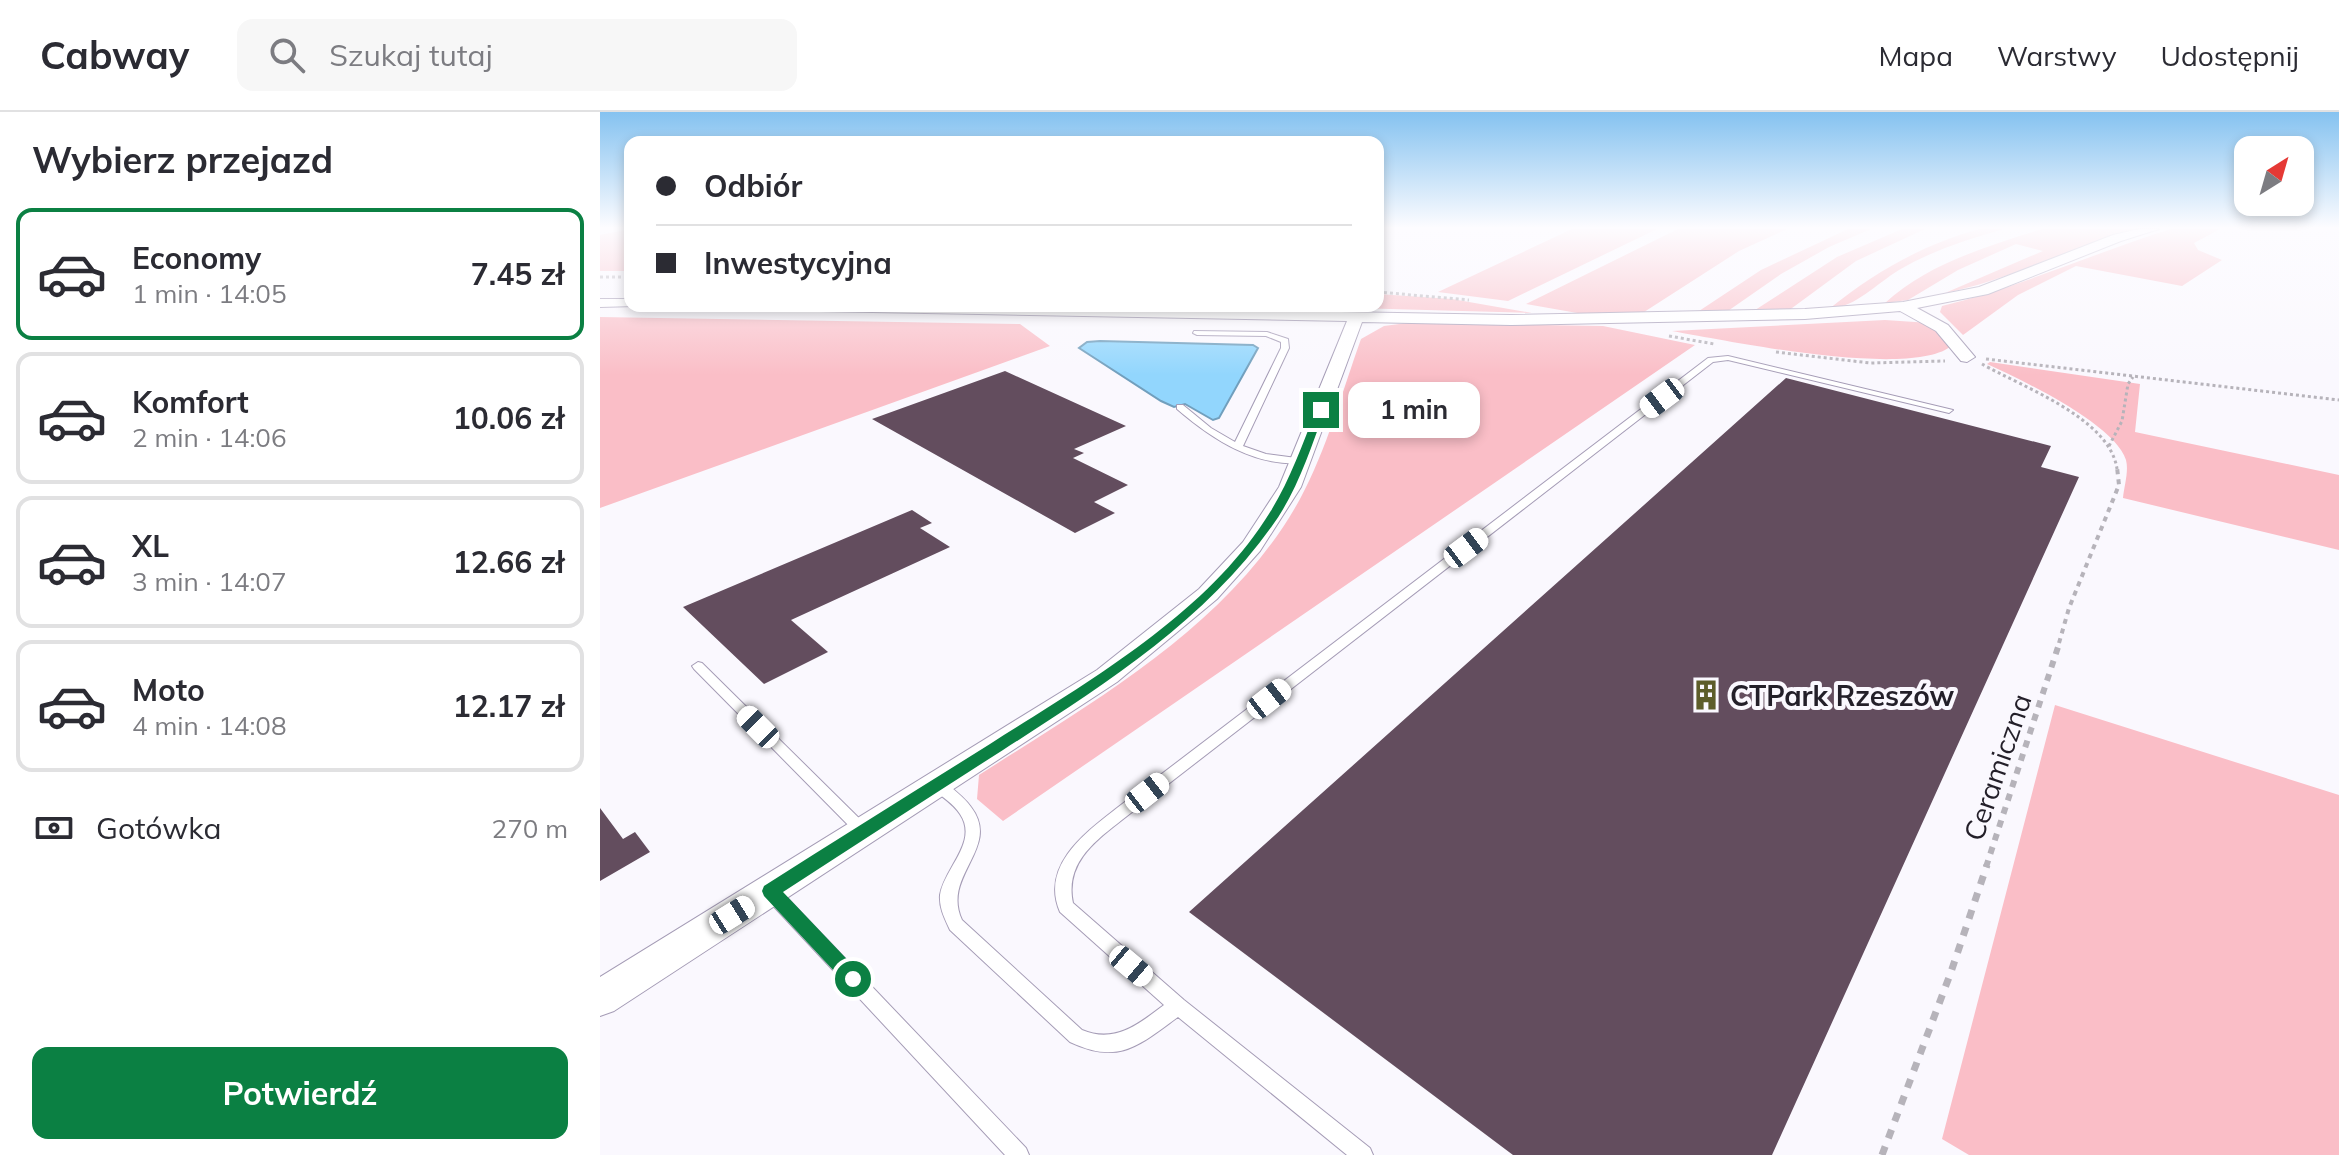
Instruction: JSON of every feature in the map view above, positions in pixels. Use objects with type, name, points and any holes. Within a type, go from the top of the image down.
[{"type":"street","points":[[1091,312],[1308,316],[1353,327],[1372,327],[1408,318],[1511,320],[1789,315],[1903,306],[1983,291],[2017,278]]},
{"type":"street","points":[[600,303],[624,303]]},
{"type":"street","points":[[1903,306],[1942,328],[1967,357]]},
{"type":"street","points":[[600,998],[1107,676],[1198,603],[1232,569],[1269,523],[1301,461],[1353,327]]},
{"type":"lane","points":[[1197,333],[1267,334],[1281,338],[1286,344],[1237,448]]},
{"type":"lane","points":[[1363,1155],[1084,926],[1066,907],[1061,893],[1061,879],[1072,858],[1092,835],[1715,359],[1728,358],[1949,410]]},
{"type":"lane","points":[[1180,407],[1205,430],[1237,448],[1259,457],[1301,461]]},
{"type":"lane","points":[[698,666],[864,832]]},
{"type":"lane","points":[[938,785],[965,809],[974,826],[971,847],[956,872],[946,899],[948,914],[956,925],[1065,1026],[1088,1043],[1119,1045],[1178,1006]]},
{"type":"lane","points":[[770,891],[1019,1155]]},
{"type":"path","points":[[1666,335],[1728,345]]},
{"type":"path","points":[[1773,352],[1898,364],[1967,357],[2339,400]]},
{"type":"path","points":[[1967,357],[2067,411],[2090,427],[2109,446],[2122,421],[2128,384],[2133,377]]},
{"type":"path","name":"Ceramiczna","points":[[1882,1155],[1951,972],[2049,682],[2069,608],[2119,485],[2120,468],[2109,446]]},
{"type":"shaded area","points":[[1468,278],[1556,278],[1508,301],[1438,292]]},
{"type":"shaded area","points":[[1579,278],[1698,278],[1641,314],[1583,314],[1526,304]]},
{"type":"shaded area","points":[[1749,278],[1776,278],[1725,313],[1696,313]]},
{"type":"shaded area","points":[[1805,278],[1833,278],[1788,311],[1752,312]]},
{"type":"shaded area","points":[[1873,278],[1888,278],[1848,304],[1829,309]]},
{"type":"shaded area","points":[[1919,278],[1945,278],[1908,300],[1885,303]]},
{"type":"shaded area","points":[[1981,278],[2000,278],[1970,287],[1945,293]]},
{"type":"shaded area","points":[[2032,278],[2053,278],[2018,295],[1963,335],[1940,312],[1942,306]]},
{"type":"shaded area","points":[[2138,278],[2195,278],[2182,286]]},
{"type":"shaded area","points":[[1384,294],[1452,299],[1532,313],[1384,309]]},
{"type":"shaded area","points":[[600,317],[1020,324],[1050,346],[600,508]]},
{"type":"shaded area","points":[[1885,320],[1930,323],[1950,347],[1928,356],[1858,358],[1773,349],[1672,331]]},
{"type":"shaded area","points":[[1407,323],[1603,326],[1695,345],[1003,821],[977,799],[979,775],[1158,656],[1237,585],[1271,544],[1310,480],[1361,339],[1384,326]]},
{"type":"shaded area","points":[[1987,364],[2140,384],[2135,432],[2339,475],[2339,550],[2123,498],[2127,464],[2118,446],[2065,404]]},
{"type":"shaded area","points":[[2055,705],[2339,795],[2339,1155],[1969,1155],[1942,1139]]},
{"type":"water","points":[[1087,342],[1253,345],[1258,348],[1219,418],[1213,420],[1185,404],[1174,407],[1161,401],[1079,348]]},
{"type":"building","points":[[1005,371],[1126,426],[1074,449],[1084,453],[1073,458],[1128,485],[1094,502],[1115,513],[1075,533],[872,419]]},
{"type":"building","name":"CTPark Rzeszów","points":[[1786,378],[2051,446],[2041,467],[2079,477],[1772,1155],[1513,1155],[1189,912]]},
{"type":"building","points":[[912,510],[932,523],[920,528],[950,547],[791,620],[828,652],[764,684],[683,607]]},
{"type":"building","points":[[600,808],[623,839],[635,832],[650,852],[600,881]]},
{"type":"place","name":"CTPark Rzeszów","points":[[1706,695]]},
{"type":"route","points":[[853,979],[770,891],[1107,676],[1168,629],[1232,569],[1269,523],[1290,487],[1321,410]]}]
